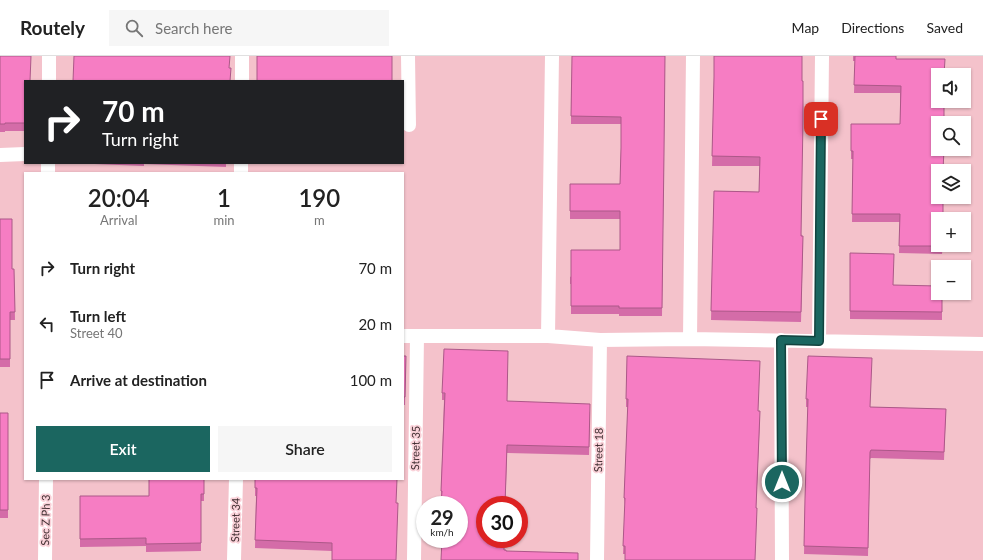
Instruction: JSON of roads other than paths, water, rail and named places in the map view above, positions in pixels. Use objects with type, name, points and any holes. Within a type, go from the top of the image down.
[{"type":"street","points":[[48,80],[49,56]]},
{"type":"street","points":[[242,56],[242,80]]},
{"type":"street","points":[[408,56],[409,125]]},
{"type":"street","points":[[548,336],[552,56]]},
{"type":"street","points":[[690,339],[693,56]]},
{"type":"street","points":[[819,341],[822,56]]},
{"type":"street","points":[[0,155],[24,154]]},
{"type":"street","points":[[410,336],[548,336],[600,340],[690,339],[983,344]]},
{"type":"street","name":"Street 35","points":[[410,336],[414,560]]},
{"type":"street","name":"Street 18","points":[[597,560],[600,340]]},
{"type":"street","points":[[781,340],[782,560]]},
{"type":"street","name":"Sec Z Ph 3","points":[[45,560],[46,480]]},
{"type":"street","name":"Street 34","points":[[234,560],[236,480]]}]
